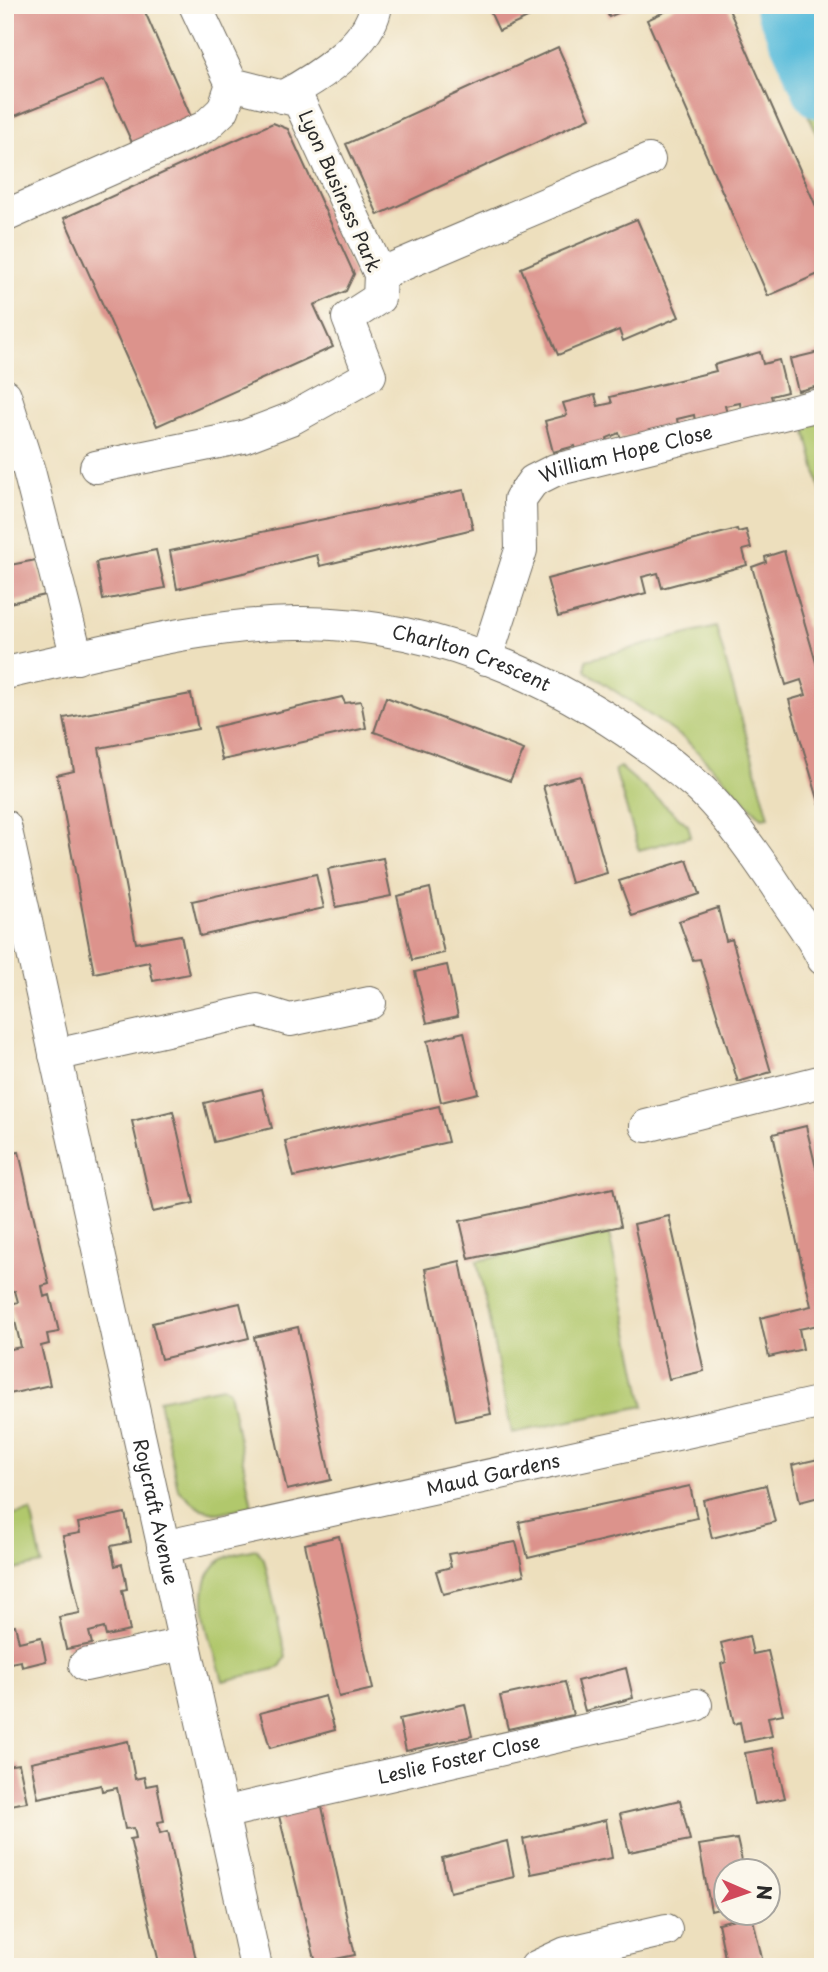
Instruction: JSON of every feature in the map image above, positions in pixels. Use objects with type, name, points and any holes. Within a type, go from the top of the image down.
[{"type":"street","points":[[5,216],[205,127],[223,110],[232,84],[195,5]]},
{"type":"street","points":[[282,97],[316,80],[360,39],[373,19],[376,5]]},
{"type":"street","name":"Lyon Business Park","points":[[96,467],[243,437],[293,418],[370,375],[348,318],[379,298],[380,274],[299,102],[232,84]]},
{"type":"street","points":[[380,274],[649,160]]},
{"type":"street","points":[[5,395],[29,471],[77,658]]},
{"type":"street","name":"William Hope Close","points":[[486,659],[521,550],[520,499],[533,481],[555,470],[823,404]]},
{"type":"street","name":"Charlton Crescent","points":[[5,673],[212,629],[300,623],[390,632],[486,659],[550,683],[617,724],[697,786],[764,867],[823,959]]},
{"type":"street","name":"Roycraft Avenue","points":[[5,826],[256,1967]]},
{"type":"street","points":[[55,1055],[257,1010],[290,1020],[370,1003]]},
{"type":"street","points":[[646,1126],[823,1081]]},
{"type":"street","name":"Maud Gardens","points":[[163,1547],[823,1402]]},
{"type":"street","points":[[85,1665],[184,1644]]},
{"type":"street","name":"Leslie Foster Close","points":[[222,1813],[696,1706]]},
{"type":"street","points":[[536,1967],[566,1953],[666,1930]]},
{"type":"green space","points":[[759,5],[823,5],[823,148]]},
{"type":"green space","points":[[823,412],[823,499],[806,432],[810,422]]},
{"type":"green space","points":[[716,627],[769,817],[762,818],[686,740],[586,671],[586,660]]},
{"type":"green space","points":[[620,767],[688,825],[691,836],[639,850],[615,770]]},
{"type":"green space","points":[[609,1234],[644,1406],[512,1433],[477,1261]]},
{"type":"green space","points":[[222,1387],[229,1391],[252,1506],[218,1513],[199,1508],[178,1489],[159,1400]]},
{"type":"green space","points":[[31,1511],[42,1564],[5,1572],[5,1517]]},
{"type":"green space","points":[[256,1549],[264,1559],[286,1657],[279,1668],[223,1681],[205,1612],[207,1579],[215,1565],[229,1556]]},
{"type":"building","points":[[5,5],[142,5],[192,119],[133,145],[104,80],[5,120]]},
{"type":"building","points":[[487,5],[556,5],[499,31]]},
{"type":"building","points":[[604,5],[636,5],[609,17]]},
{"type":"building","points":[[679,5],[727,5],[823,222],[823,272],[768,296],[647,20]]},
{"type":"building","points":[[558,47],[590,118],[378,215],[346,144]]},
{"type":"building","points":[[273,123],[288,129],[354,274],[346,291],[314,305],[333,347],[157,426],[64,218]]},
{"type":"building","points":[[637,219],[679,317],[623,341],[619,330],[558,355],[521,268]]},
{"type":"building","points":[[823,351],[823,385],[798,391],[790,359]]},
{"type":"building","points":[[760,352],[763,364],[779,360],[787,392],[771,396],[773,402],[741,410],[740,403],[725,406],[727,413],[695,421],[694,415],[677,419],[678,425],[621,439],[619,433],[607,438],[608,444],[577,452],[575,446],[553,452],[545,421],[567,415],[563,403],[595,395],[598,406],[612,403],[610,397],[716,371],[714,365]]},
{"type":"building","points":[[464,490],[473,529],[320,566],[317,555],[177,589],[170,551]]},
{"type":"building","points":[[737,529],[738,532],[746,530],[751,548],[743,550],[747,565],[662,588],[658,573],[642,577],[646,593],[558,617],[547,579]]},
{"type":"building","points":[[156,550],[165,588],[103,600],[96,562]]},
{"type":"building","points":[[784,551],[823,687],[823,816],[789,700],[806,695],[801,680],[786,685],[752,567],[766,562],[765,557]]},
{"type":"building","points":[[36,560],[45,595],[5,604],[5,566]]},
{"type":"building","points":[[191,694],[198,729],[99,748],[136,943],[181,935],[189,974],[153,981],[149,962],[94,973],[57,775],[74,771],[64,718]]},
{"type":"building","points":[[342,697],[345,703],[361,701],[366,728],[222,760],[214,727]]},
{"type":"building","points":[[386,697],[524,750],[510,781],[374,732]]},
{"type":"building","points":[[580,776],[607,873],[571,883],[543,786]]},
{"type":"building","points":[[383,858],[391,896],[336,907],[328,869]]},
{"type":"building","points":[[687,860],[699,894],[632,916],[619,881]]},
{"type":"building","points":[[316,874],[324,908],[200,936],[192,901]]},
{"type":"building","points":[[430,888],[444,953],[412,960],[397,896]]},
{"type":"building","points":[[718,908],[726,941],[732,939],[771,1072],[738,1082],[700,959],[693,960],[679,921]]},
{"type":"building","points":[[447,965],[458,1016],[427,1023],[415,972]]},
{"type":"building","points":[[464,1032],[478,1093],[441,1102],[427,1041]]},
{"type":"building","points":[[262,1089],[272,1128],[214,1142],[204,1103]]},
{"type":"building","points":[[439,1106],[448,1142],[294,1177],[285,1141]]},
{"type":"building","points":[[173,1111],[194,1203],[153,1212],[132,1121]]},
{"type":"building","points":[[806,1126],[823,1197],[823,1324],[799,1329],[803,1349],[769,1357],[760,1318],[811,1306],[773,1134]]},
{"type":"building","points":[[19,1152],[49,1284],[42,1286],[44,1297],[50,1295],[59,1332],[47,1334],[49,1344],[41,1346],[50,1385],[5,1395],[5,1350],[21,1347],[11,1304],[18,1302],[15,1291],[11,1292],[5,1267],[5,1155]]},
{"type":"building","points":[[613,1188],[621,1226],[469,1259],[460,1221]]},
{"type":"building","points":[[669,1216],[704,1371],[669,1379],[634,1224]]},
{"type":"building","points":[[460,1261],[491,1414],[456,1421],[425,1269]]},
{"type":"building","points":[[240,1303],[249,1338],[161,1359],[152,1323]]},
{"type":"building","points":[[298,1327],[331,1480],[287,1490],[254,1337]]},
{"type":"building","points":[[823,1458],[823,1496],[800,1502],[792,1465]]},
{"type":"building","points":[[766,1485],[775,1522],[712,1538],[703,1500]]},
{"type":"building","points":[[690,1486],[697,1518],[528,1558],[519,1522]]},
{"type":"building","points":[[125,1513],[131,1542],[111,1546],[115,1566],[122,1564],[125,1577],[127,1589],[122,1590],[130,1631],[106,1636],[104,1628],[89,1632],[92,1644],[66,1649],[59,1617],[80,1613],[63,1536],[80,1533],[78,1523]]},
{"type":"building","points":[[339,1536],[373,1689],[339,1697],[305,1544]]},
{"type":"building","points":[[516,1542],[524,1575],[443,1594],[436,1571],[451,1567],[448,1554]]},
{"type":"building","points":[[15,1625],[19,1642],[41,1637],[46,1661],[22,1667],[21,1661],[5,1664],[5,1627]]},
{"type":"building","points":[[749,1636],[753,1654],[768,1651],[783,1714],[768,1717],[772,1736],[744,1742],[740,1722],[734,1724],[721,1664],[726,1662],[721,1643]]},
{"type":"building","points":[[626,1668],[633,1698],[585,1711],[577,1681]]},
{"type":"building","points":[[565,1682],[573,1715],[508,1729],[500,1696]]},
{"type":"building","points":[[325,1696],[335,1730],[270,1748],[260,1713]]},
{"type":"building","points":[[465,1704],[472,1736],[406,1751],[399,1719]]},
{"type":"building","points":[[128,1741],[135,1779],[144,1777],[146,1786],[157,1784],[164,1821],[158,1822],[160,1833],[168,1831],[197,1964],[160,1967],[130,1839],[136,1838],[134,1828],[125,1829],[117,1788],[102,1791],[101,1785],[38,1798],[31,1762]]},
{"type":"building","points":[[773,1748],[785,1798],[755,1804],[745,1753]]},
{"type":"building","points":[[19,1764],[27,1802],[5,1806],[5,1766]]},
{"type":"building","points":[[680,1800],[690,1840],[629,1852],[620,1814]]},
{"type":"building","points":[[321,1802],[355,1955],[316,1963],[278,1812]]},
{"type":"building","points":[[606,1820],[612,1858],[531,1874],[523,1839]]},
{"type":"building","points":[[737,1839],[741,1856],[712,1856],[711,1911],[699,1845]]},
{"type":"building","points":[[507,1841],[514,1877],[450,1892],[442,1858]]},
{"type":"building","points":[[719,1926],[755,1926],[764,1967],[727,1967]]},
{"type":"waterway","points":[[785,5],[823,89]]}]
